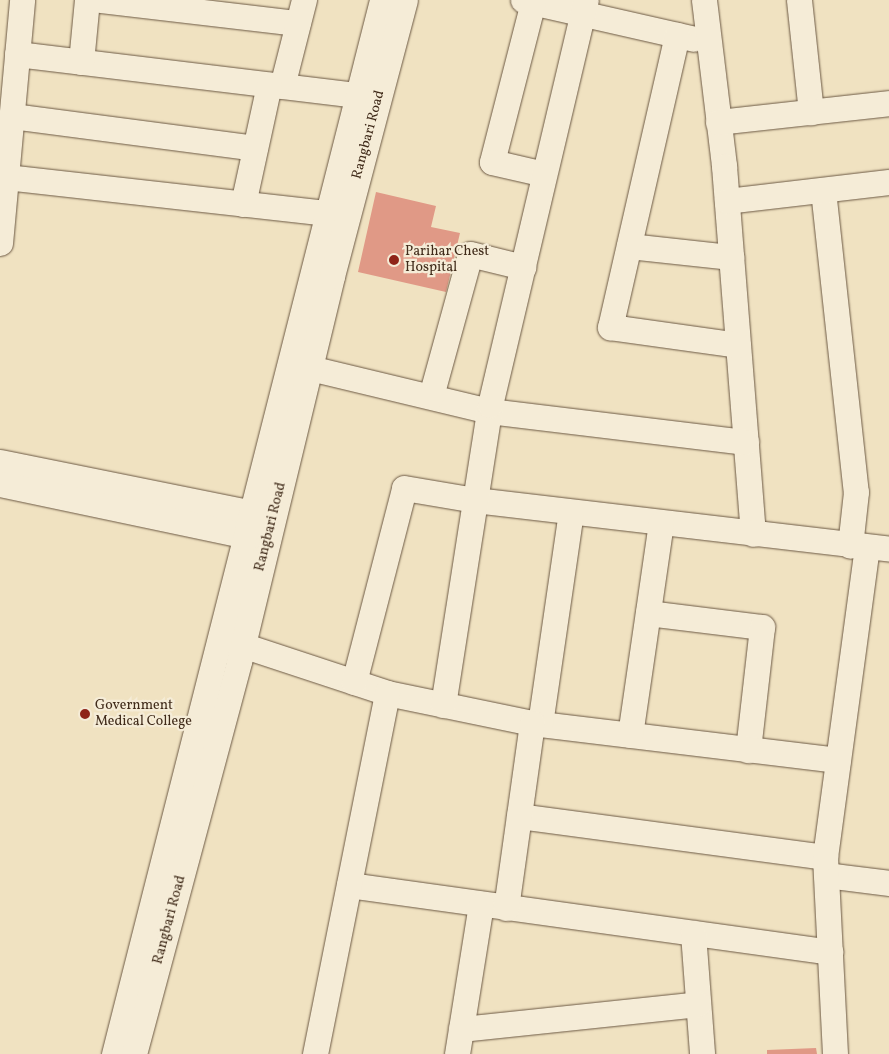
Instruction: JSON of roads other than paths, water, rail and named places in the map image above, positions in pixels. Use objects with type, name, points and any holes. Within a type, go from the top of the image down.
[{"type":"street","points":[[0,243],[22,0]]},
{"type":"street","points":[[81,62],[87,0]]},
{"type":"street","points":[[101,0],[301,11],[255,148],[243,204]]},
{"type":"street","name":"Rangbari Road","points":[[134,1054],[260,527],[328,214],[382,0]]},
{"type":"street","name":"Rangbari Road","points":[[260,527],[310,368],[405,0]]},
{"type":"street","points":[[704,0],[726,201],[753,534]]},
{"type":"street","points":[[800,0],[811,112]]},
{"type":"street","points":[[544,174],[492,162],[528,1],[584,7],[677,36],[709,43]]},
{"type":"street","points":[[443,705],[489,410],[584,7]]},
{"type":"street","points":[[677,36],[610,327],[738,345]]},
{"type":"street","points":[[17,54],[358,96]]},
{"type":"street","points":[[718,122],[889,103]]},
{"type":"street","points":[[12,116],[255,148]]},
{"type":"street","points":[[6,177],[328,214]]},
{"type":"street","points":[[726,201],[889,182]]},
{"type":"street","points":[[823,190],[856,492],[869,548],[838,760],[825,866],[835,1054]]},
{"type":"street","points":[[629,246],[731,257]]},
{"type":"street","points":[[431,396],[470,254],[523,267]]},
{"type":"street","points":[[310,368],[489,410],[746,442]]},
{"type":"street","points":[[0,462],[260,527]]},
{"type":"street","points":[[0,484],[260,527]]},
{"type":"street","points":[[354,682],[404,488],[475,500],[869,548]]},
{"type":"street","points":[[506,908],[519,816],[571,512]]},
{"type":"street","points":[[630,735],[661,523]]},
{"type":"street","points":[[648,614],[762,627],[748,750]]},
{"type":"street","points":[[232,640],[387,694],[536,724],[838,760]]},
{"type":"street","name":"Rangbari Road","points":[[114,1054],[232,640]]},
{"type":"street","points":[[315,1054],[387,694]]},
{"type":"street","points":[[519,816],[825,866],[889,883]]},
{"type":"street","points":[[349,885],[830,952]]},
{"type":"street","points":[[457,1054],[482,904]]},
{"type":"street","points":[[693,933],[702,1054]]},
{"type":"street","points":[[461,1029],[698,1004]]},
{"type":"place","name":"Parihar Chest Hospital","points":[[394,260]]},
{"type":"place","name":"Government Medical College","points":[[85,714]]}]
